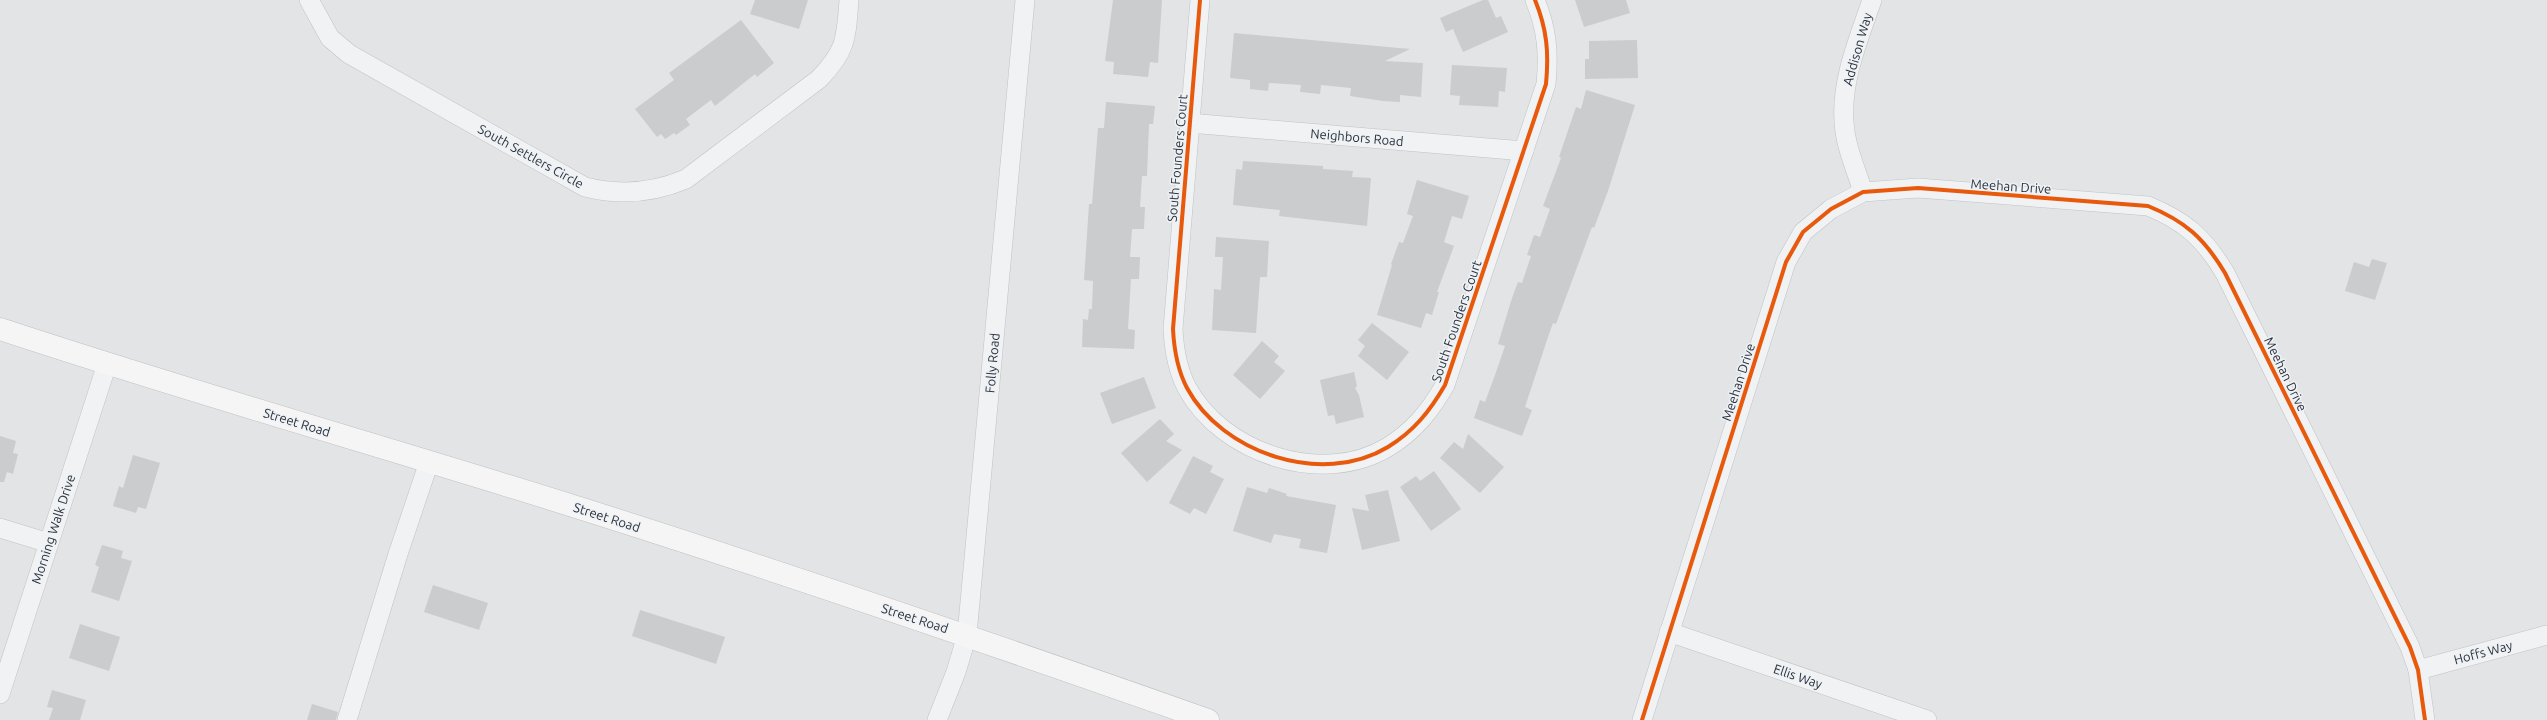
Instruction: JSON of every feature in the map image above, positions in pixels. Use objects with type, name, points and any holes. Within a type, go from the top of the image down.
[{"type":"main road","name":"Street Road","points":[[0,329],[107,364],[574,506],[967,635],[1208,720]]},
{"type":"street","name":"South Settlers Circle","points":[[309,0],[330,38],[349,54],[585,187],[605,192],[624,193],[661,188],[686,179],[819,79],[833,64],[846,41],[849,0]]},
{"type":"street","name":"Folly Road","points":[[936,720],[956,672],[967,635],[1024,0]]},
{"type":"street","name":"South Founders Court","points":[[1200,0],[1173,329],[1177,363],[1187,387],[1201,409],[1220,427],[1242,441],[1276,457],[1304,464],[1323,465],[1352,461],[1370,456],[1387,448],[1411,431],[1430,410],[1445,386],[1546,84],[1549,57],[1544,21],[1535,0]]},
{"type":"street","name":"Addison Way","points":[[1863,192],[1847,142],[1844,103],[1848,74],[1872,0]]},
{"type":"street","name":"Neighbors Road","points":[[1189,123],[1524,151]]},
{"type":"street","name":"Meehan Drive","points":[[1642,720],[1786,262],[1803,232],[1831,209],[1863,192],[1918,188],[2148,206],[2172,216],[2201,238],[2225,273],[2410,647],[2418,670],[2425,720]]},
{"type":"street","name":"Morning Walk Drive","points":[[0,694],[107,364]]},
{"type":"street","points":[[347,720],[398,554],[429,462]]},
{"type":"street","points":[[0,528],[49,543]]},
{"type":"street","name":"Ellis Way","points":[[1669,632],[1927,720]]},
{"type":"street","name":"Hoffs Way","points":[[2418,670],[2547,635]]},
{"type":"building","points":[[755,0],[808,0],[799,29],[750,14]]},
{"type":"building","points":[[1113,0],[1162,0],[1158,63],[1150,62],[1148,77],[1113,74],[1114,62],[1105,61]]},
{"type":"building","points":[[1483,0],[1488,0],[1496,18],[1501,16],[1508,32],[1463,52],[1453,29],[1446,32],[1440,18]]},
{"type":"building","points":[[1575,0],[1626,0],[1630,13],[1584,27]]},
{"type":"building","points":[[741,20],[774,63],[757,77],[755,74],[715,106],[711,100],[686,119],[690,125],[676,135],[674,133],[665,139],[661,134],[657,137],[635,109],[674,80],[669,73]]},
{"type":"building","points":[[1234,33],[1410,49],[1385,61],[1423,63],[1421,97],[1400,95],[1400,102],[1383,101],[1350,96],[1351,88],[1321,85],[1320,94],[1300,92],[1301,85],[1269,83],[1268,91],[1250,89],[1250,80],[1230,78]]},
{"type":"building","points":[[1637,40],[1638,78],[1585,79],[1585,59],[1589,59],[1589,41]]},
{"type":"building","points":[[1452,65],[1507,68],[1505,92],[1499,91],[1498,107],[1459,105],[1460,96],[1450,95]]},
{"type":"building","points":[[1586,90],[1635,105],[1608,191],[1594,228],[1592,227],[1556,324],[1553,323],[1549,334],[1525,407],[1532,410],[1522,436],[1474,418],[1480,400],[1485,402],[1505,346],[1498,344],[1512,298],[1518,282],[1522,283],[1531,256],[1527,255],[1534,235],[1540,237],[1550,209],[1543,206],[1561,158],[1559,157],[1576,107],[1581,109]]},
{"type":"building","points":[[1106,102],[1155,106],[1153,124],[1149,124],[1147,176],[1142,176],[1140,207],[1145,207],[1144,229],[1132,229],[1130,257],[1140,257],[1139,279],[1131,279],[1128,329],[1135,330],[1134,349],[1082,347],[1083,319],[1088,320],[1089,309],[1092,309],[1093,281],[1084,280],[1089,204],[1092,204],[1098,128],[1104,128]]},
{"type":"building","points":[[1243,161],[1323,166],[1323,169],[1353,171],[1352,177],[1371,178],[1367,226],[1279,216],[1280,210],[1233,205],[1236,169],[1242,170]]},
{"type":"building","points":[[1417,180],[1469,196],[1462,219],[1452,216],[1444,242],[1454,246],[1437,292],[1439,292],[1432,315],[1426,313],[1421,328],[1377,315],[1392,265],[1391,264],[1399,242],[1403,243],[1413,216],[1407,214]]},
{"type":"building","points":[[1216,237],[1269,241],[1267,277],[1260,277],[1256,333],[1212,330],[1214,289],[1221,290],[1223,257],[1215,257]]},
{"type":"building","points":[[2372,259],[2387,263],[2375,300],[2345,291],[2354,262],[2369,267]]},
{"type":"building","points":[[1372,323],[1409,352],[1387,380],[1358,356],[1365,346],[1358,340]]},
{"type":"building","points":[[1262,341],[1279,356],[1274,362],[1285,371],[1260,399],[1233,375]]},
{"type":"building","points":[[1354,372],[1357,386],[1355,388],[1359,395],[1364,417],[1336,424],[1334,415],[1328,416],[1320,380]]},
{"type":"building","points":[[1144,377],[1156,408],[1112,424],[1100,393]]},
{"type":"building","points":[[1160,419],[1174,434],[1166,441],[1182,450],[1147,482],[1121,453]]},
{"type":"building","points":[[1468,434],[1504,467],[1480,493],[1440,458],[1454,442],[1463,449]]},
{"type":"building","points":[[0,436],[16,441],[13,453],[18,454],[13,474],[7,472],[4,482],[0,482]]},
{"type":"building","points":[[133,455],[160,463],[146,509],[138,507],[136,513],[113,506],[119,486],[123,488]]},
{"type":"building","points":[[1193,456],[1213,466],[1210,472],[1224,479],[1206,514],[1194,508],[1190,514],[1169,503]]},
{"type":"building","points":[[1434,471],[1461,509],[1431,531],[1400,487],[1416,476],[1420,481]]},
{"type":"building","points":[[1247,487],[1267,493],[1269,488],[1287,494],[1286,496],[1336,505],[1327,553],[1299,548],[1301,539],[1274,534],[1271,543],[1233,531]]},
{"type":"building","points":[[1388,490],[1400,541],[1362,550],[1352,508],[1369,511],[1365,495]]},
{"type":"building","points":[[102,545],[123,551],[121,558],[132,561],[119,601],[91,592],[99,567],[95,565]]},
{"type":"building","points":[[433,585],[488,603],[479,630],[424,612]]},
{"type":"building","points":[[640,610],[725,637],[716,664],[632,636]]},
{"type":"building","points":[[80,624],[120,637],[109,671],[69,658]]},
{"type":"building","points":[[52,690],[86,700],[80,720],[49,720],[53,708],[47,707]]},
{"type":"building","points":[[312,704],[338,712],[336,720],[307,720]]},
{"type":"cycle path","points":[[1200,0],[1173,329],[1178,366],[1187,388],[1203,411],[1224,430],[1249,446],[1276,457],[1305,463],[1334,464],[1362,459],[1388,447],[1397,441],[1421,420],[1445,385],[1546,84],[1547,51],[1545,31],[1535,0]]},
{"type":"cycle path","points":[[1642,720],[1786,262],[1803,232],[1831,209],[1863,192],[1918,188],[2148,206],[2173,218],[2201,240],[2225,273],[2410,647],[2418,670],[2425,720]]}]
